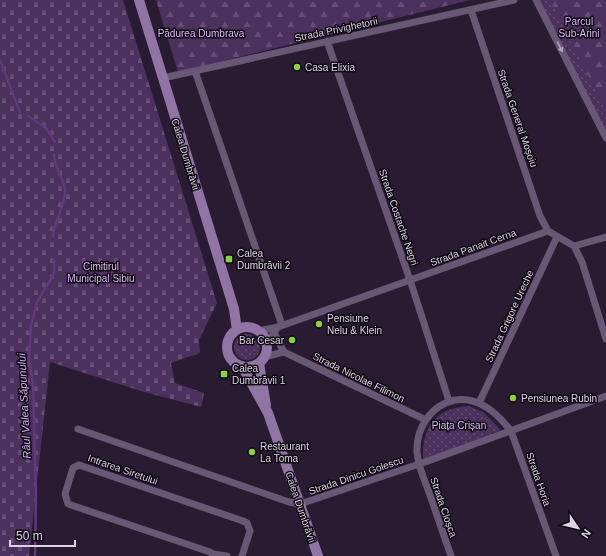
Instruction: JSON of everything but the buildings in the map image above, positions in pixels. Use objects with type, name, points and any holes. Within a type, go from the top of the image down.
[{"type":"main road","name":"Calea Dumbrăvii","points":[[139,0],[241,329]]},
{"type":"main road","points":[[241,329],[258,331],[267,343],[262,360],[248,367],[234,362],[227,351],[229,338],[241,329]]},
{"type":"main road","name":"Calea Dumbrăvii","points":[[262,360],[268,413]]},
{"type":"main road","name":"Calea Dumbrăvii","points":[[242,366],[268,413],[318,556]]},
{"type":"street","name":"Strada Privighetorii","points":[[163,78],[514,0]]},
{"type":"street","points":[[536,0],[606,138]]},
{"type":"street","name":"Strada General Moșoiu","points":[[471,10],[540,216],[548,231]]},
{"type":"street","name":"Strada Costache Negri","points":[[327,41],[410,280],[449,401]]},
{"type":"street","points":[[195,71],[278,328],[284,352],[262,360]]},
{"type":"street","points":[[548,231],[574,246],[582,262],[606,340]]},
{"type":"street","name":"Strada Panait Cerna","points":[[258,331],[278,328],[548,231]]},
{"type":"street","name":"Strada Grigore Ureche","points":[[480,403],[558,237]]},
{"type":"street","points":[[574,246],[606,237]]},
{"type":"street","points":[[267,343],[278,328]]},
{"type":"street","name":"Strada Nicolae Filimon","points":[[284,352],[426,420]]},
{"type":"street","points":[[511,431],[499,416],[480,403],[460,399],[449,401],[432,411],[426,420],[418,440],[419,464],[511,431],[606,396]]},
{"type":"street","points":[[78,429],[282,500],[300,504]]},
{"type":"street","name":"Strada Horia","points":[[511,431],[556,556]]},
{"type":"street","name":"Strada Dinicu Golescu","points":[[300,504],[419,464]]},
{"type":"street","name":"Strada Cloșca","points":[[419,464],[451,556]]},
{"type":"street","name":"Intrarea Siretului","points":[[227,556],[214,555],[68,504],[65,494],[72,468],[79,465],[247,523],[250,531],[242,556]]},
{"type":"green space","name":"Cimitirul Municipal Sibiu","points":[[0,0],[123,0],[217,303],[199,340],[200,353],[171,363],[175,383],[204,393],[201,407],[144,392],[50,362],[29,556],[0,556]]},
{"type":"green space","name":"Pădurea Dumbrava","points":[[156,0],[470,0],[178,72]]},
{"type":"green space","name":"Parcul Sub-Arini","points":[[536,0],[606,0],[606,138]]},
{"type":"green space","name":"Parcul Sub-Arini","points":[[550,0],[606,0],[606,111],[553,6]]},
{"type":"green space","points":[[247,334],[256,338],[260,347],[256,356],[247,360],[238,356],[234,347],[238,338]]},
{"type":"green space","name":"Piața Crișan","points":[[469,406],[483,412],[501,430],[423,460],[425,438],[433,421],[439,415],[447,411]]},
{"type":"waterway","name":"Râul Valea Săpunului","points":[[0,60],[20,112]]},
{"type":"waterway","name":"Râul Valea Săpunului","points":[[28,116],[46,128],[55,142]]},
{"type":"waterway","name":"Râul Valea Săpunului","points":[[53,237],[65,192],[65,187],[54,159],[54,154]]},
{"type":"waterway","name":"Râul Valea Săpunului","points":[[35,556],[36,493],[33,385],[29,359],[31,326],[37,302],[54,274],[54,260]]},
{"type":"place","name":"Casa Elixia","points":[[297,67]]},
{"type":"place","name":"Calea Dumbrăvii 2","points":[[229,259]]},
{"type":"place","name":"Pensiune Nelu & Klein","points":[[319,324]]},
{"type":"place","name":"Bar Cesar","points":[[292,340]]},
{"type":"place","name":"Calea Dumbrăvii 1","points":[[224,374]]},
{"type":"place","name":"Pensiunea Rubin","points":[[513,398]]},
{"type":"place","name":"Restaurant La Toma","points":[[252,452]]}]
